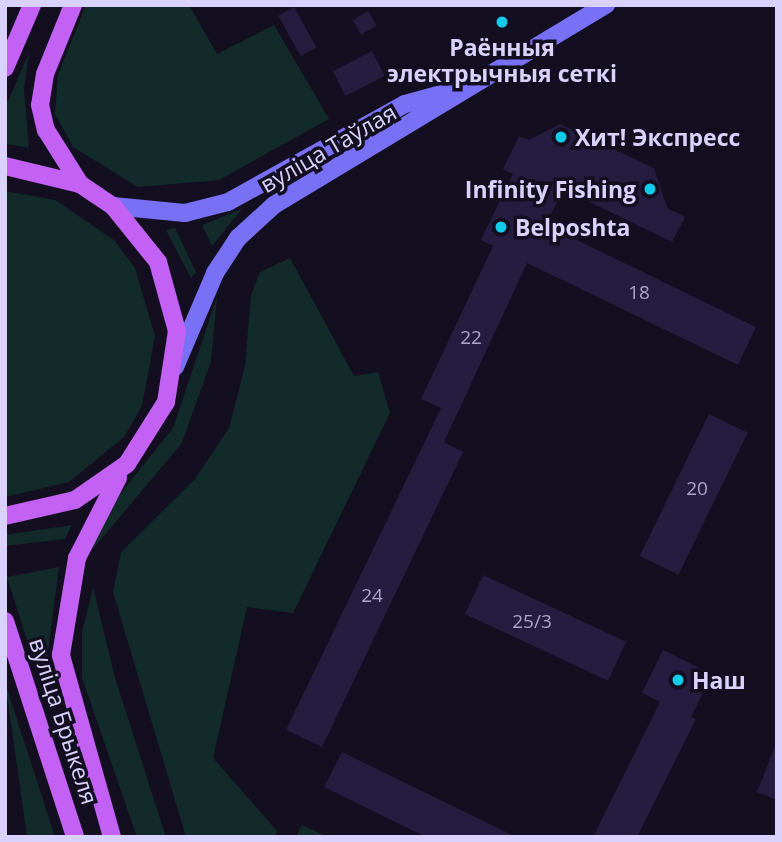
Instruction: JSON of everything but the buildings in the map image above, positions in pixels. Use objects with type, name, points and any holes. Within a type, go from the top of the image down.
[{"type":"main road","points":[[5,68],[32,5]]},
{"type":"main road","points":[[73,5],[44,74],[40,105],[46,130],[80,184]]},
{"type":"main road","name":"вуліца Таўлая","points":[[175,367],[204,293],[238,238],[274,205],[416,125],[457,90],[606,5]]},
{"type":"main road","name":"вуліца Таўлая","points":[[113,206],[185,213],[228,202],[405,104],[457,90]]},
{"type":"main road","points":[[5,166],[80,184],[113,206],[158,262],[177,331],[175,367],[150,436],[127,464],[75,500],[5,516]]},
{"type":"main road","name":"вуліца Брыкеля","points":[[112,837],[61,655],[77,558],[127,464]]},
{"type":"main road","name":"вуліца Брыкеля","points":[[5,621],[75,837]]},
{"type":"green space","points":[[86,5],[189,5],[217,54],[274,25],[329,119],[219,180],[138,187],[73,147],[55,114],[58,75]]},
{"type":"green space","points":[[29,53],[24,89],[29,148],[5,144],[5,108]]},
{"type":"green space","points":[[5,191],[55,200],[114,240],[135,268],[155,336],[142,406],[124,437],[69,482],[5,497]]},
{"type":"green space","points":[[242,209],[212,246],[202,225]]},
{"type":"green space","points":[[175,228],[196,272],[191,278],[166,230]]},
{"type":"green space","points":[[290,258],[354,376],[378,372],[390,413],[293,613],[247,607],[213,758],[277,831],[275,837],[186,837],[113,592],[121,552],[195,479],[229,428],[245,366],[251,295],[260,272]]},
{"type":"green space","points":[[217,297],[211,361],[182,443],[92,550],[101,518],[173,428]]},
{"type":"green space","points":[[72,525],[65,539],[5,546],[5,535]]},
{"type":"green space","points":[[59,567],[45,675],[39,678],[7,577]]},
{"type":"green space","points":[[93,587],[115,678],[166,837],[137,837],[82,678],[82,633]]},
{"type":"green space","points":[[5,681],[10,698],[55,837],[27,837]]},
{"type":"green space","points":[[302,825],[328,837],[296,837]]},
{"type":"place","name":"Раённыя электрычныя сеткі","points":[[502,22]]},
{"type":"place","name":"Хит! Экспресс","points":[[561,137]]},
{"type":"place","name":"Infinity Fishing","points":[[650,189]]},
{"type":"place","name":"Belposhta","points":[[501,227]]},
{"type":"place","name":"Наш","points":[[678,680]]}]
